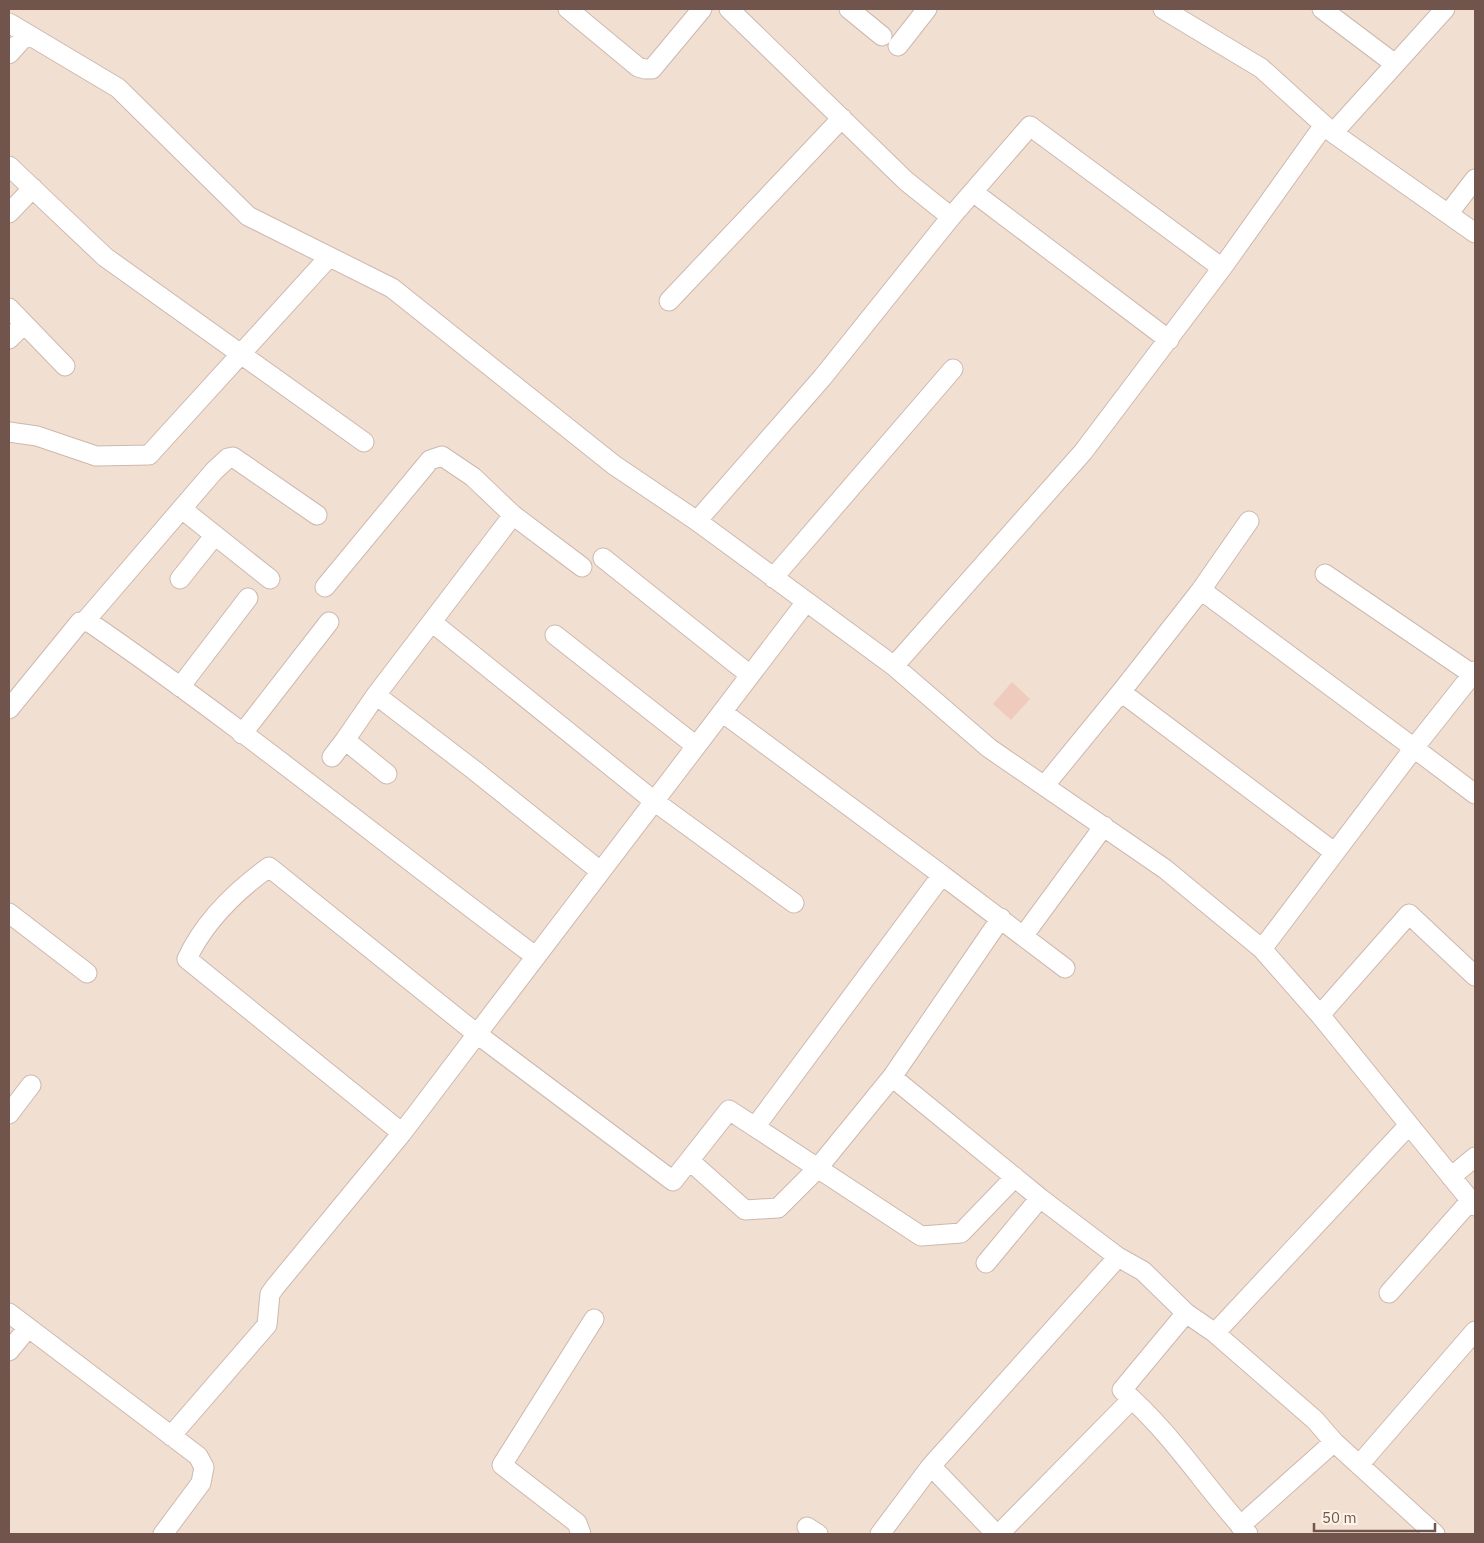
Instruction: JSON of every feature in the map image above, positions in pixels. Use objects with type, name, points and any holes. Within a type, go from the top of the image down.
[{"type":"street","points":[[568,9],[638,67],[645,70],[652,69],[702,9]]},
{"type":"street","points":[[729,9],[906,181],[951,218]]},
{"type":"street","points":[[849,9],[882,36]]},
{"type":"street","points":[[898,46],[927,9]]},
{"type":"street","points":[[1163,9],[1261,68],[1329,129],[1475,233]]},
{"type":"street","points":[[1322,9],[1395,64]]},
{"type":"street","points":[[894,666],[1083,452],[1329,129],[1395,64],[1440,11]]},
{"type":"street","points":[[9,23],[118,88],[248,216],[392,288],[614,465],[697,521],[894,666],[989,748],[1165,869],[1262,949],[1320,1015],[1473,1203],[1389,1293]]},
{"type":"street","points":[[9,54],[27,34]]},
{"type":"street","points":[[669,301],[842,118]]},
{"type":"street","points":[[697,521],[822,378],[951,218],[1030,126],[1222,268]]},
{"type":"street","points":[[9,166],[105,257],[364,442]]},
{"type":"street","points":[[1448,214],[1475,179]]},
{"type":"street","points":[[9,213],[33,188]]},
{"type":"street","points":[[973,192],[1168,340]]},
{"type":"street","points":[[9,432],[37,436],[96,456],[149,455],[329,257]]},
{"type":"street","points":[[9,308],[66,366]]},
{"type":"street","points":[[9,339],[24,324]]},
{"type":"street","points":[[773,578],[953,369]]},
{"type":"street","points":[[324,587],[430,460],[442,456],[473,477],[513,515],[582,566]]},
{"type":"street","points":[[9,709],[80,622],[86,620],[214,471],[228,458],[233,457],[317,515]]},
{"type":"street","points":[[182,509],[270,579]]},
{"type":"street","points":[[332,757],[376,695],[433,623],[513,515]]},
{"type":"street","points":[[1045,785],[1201,590],[1249,521]]},
{"type":"street","points":[[180,579],[215,535]]},
{"type":"street","points":[[603,558],[750,675]]},
{"type":"street","points":[[1262,949],[1414,748],[1474,674],[1325,574]]},
{"type":"street","points":[[1201,590],[1475,794]]},
{"type":"street","points":[[180,687],[248,598]]},
{"type":"street","points":[[171,1436],[267,1325],[270,1294],[275,1287],[402,1133],[534,956],[806,602]]},
{"type":"street","points":[[86,620],[180,687],[534,956]]},
{"type":"street","points":[[242,734],[329,622]]},
{"type":"street","points":[[433,623],[654,801],[794,903]]},
{"type":"street","points":[[555,635],[696,746]]},
{"type":"street","points":[[1121,692],[1334,852]]},
{"type":"street","points":[[376,695],[474,770],[600,871]]},
{"type":"street","points":[[722,712],[1001,918],[1065,968]]},
{"type":"street","points":[[345,740],[387,774]]},
{"type":"street","points":[[1024,936],[1104,826]]},
{"type":"street","points":[[402,1133],[187,959],[196,939],[243,886],[269,867],[476,1034],[673,1181],[729,1110],[921,1236],[960,1233],[1015,1177]]},
{"type":"street","points":[[754,1127],[942,875]]},
{"type":"street","points":[[9,913],[87,973]]},
{"type":"street","points":[[1320,1015],[1409,914],[1475,976]]},
{"type":"street","points":[[690,1161],[745,1210],[778,1208],[817,1169],[892,1077],[1001,918]]},
{"type":"street","points":[[892,1077],[1040,1198],[1118,1257],[1143,1271],[1186,1313],[1215,1333],[1315,1420],[1334,1442],[1435,1534]]},
{"type":"street","points":[[9,1114],[32,1085]]},
{"type":"street","points":[[1215,1333],[1409,1125]]},
{"type":"street","points":[[1452,1177],[1475,1157]]},
{"type":"street","points":[[986,1263],[1040,1198]]},
{"type":"street","points":[[880,1534],[931,1466],[1118,1257]]},
{"type":"street","points":[[9,1313],[198,1456],[204,1467],[201,1482],[163,1534]]},
{"type":"street","points":[[1186,1313],[1122,1390],[1187,1460],[1244,1530],[1334,1442]]},
{"type":"street","points":[[581,1534],[577,1523],[502,1466],[594,1319]]},
{"type":"street","points":[[9,1351],[28,1328]]},
{"type":"street","points":[[1359,1465],[1475,1331]]},
{"type":"street","points":[[931,1466],[997,1534],[1132,1399]]},
{"type":"shaded area","points":[[9,9],[1475,9],[1475,1534],[9,1534]]},
{"type":"building","points":[[1012,682],[1030,699],[1011,720],[993,704]]}]
